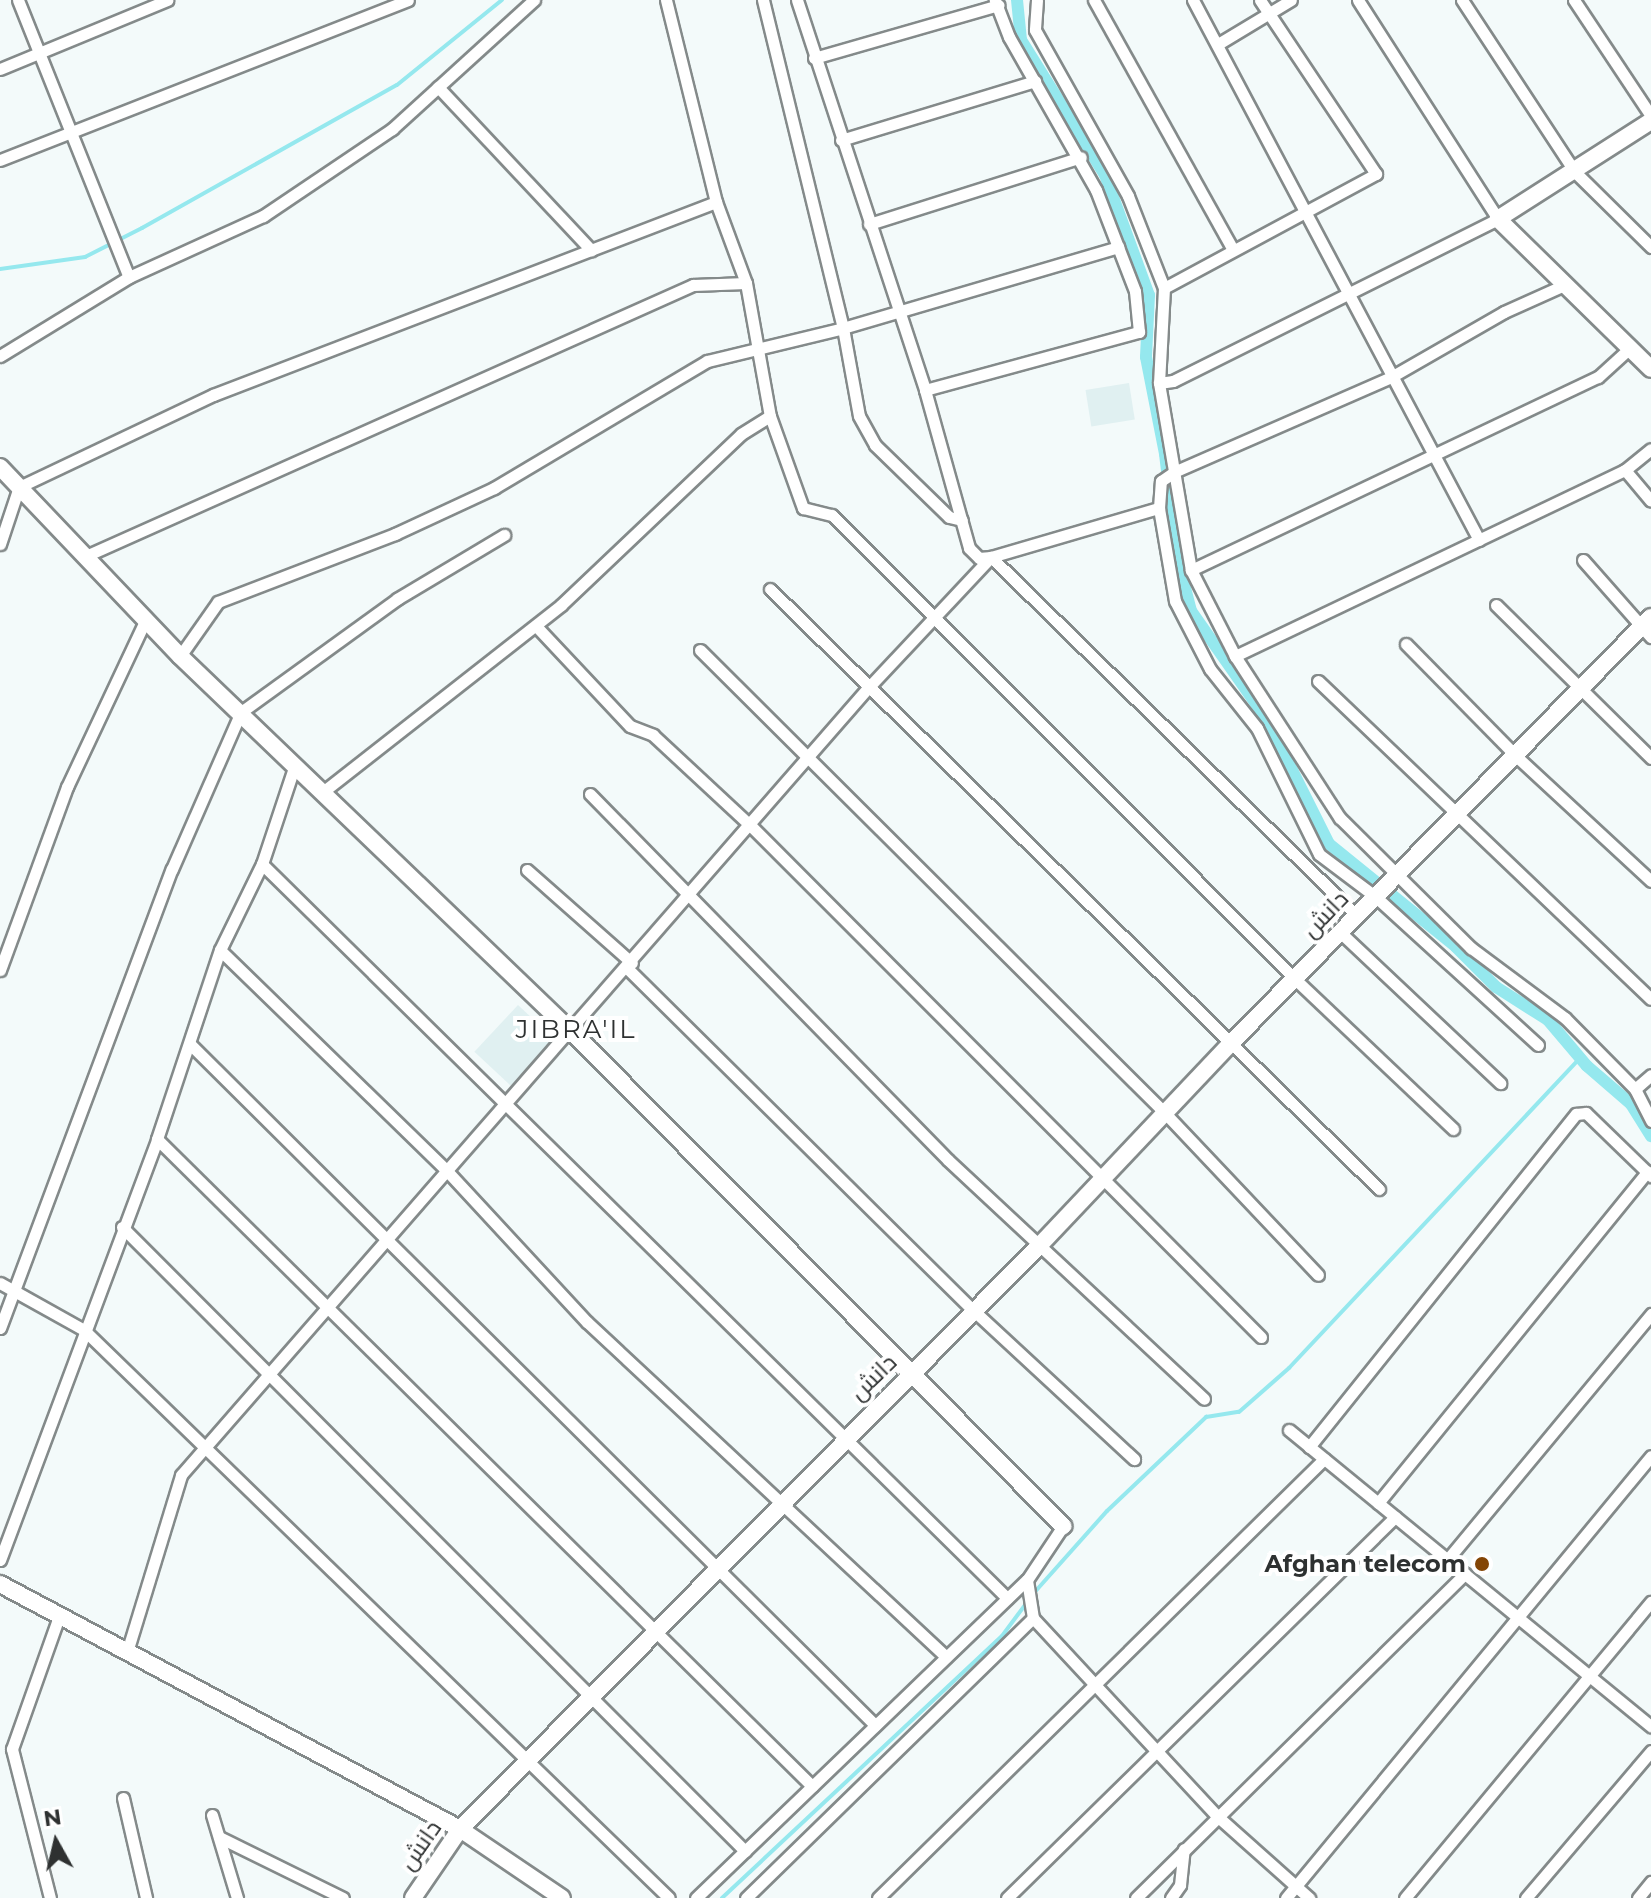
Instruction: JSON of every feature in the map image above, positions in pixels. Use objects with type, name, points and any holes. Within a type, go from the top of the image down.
[{"type":"main road","points":[[1651,119],[1575,172],[1498,219],[1651,369]]},
{"type":"main road","points":[[0,467],[88,555],[180,656],[572,1032],[1063,1526]]},
{"type":"main road","name":"دانش","points":[[413,1898],[460,1829],[655,1636],[844,1437],[1039,1246],[1164,1112],[1455,813],[1648,627]]},
{"type":"main road","points":[[0,1584],[460,1829],[562,1898]]},
{"type":"street","points":[[18,0],[36,54],[74,132],[129,277]]},
{"type":"street","points":[[0,69],[167,0]]},
{"type":"street","points":[[0,160],[408,0]]},
{"type":"street","points":[[0,356],[129,277],[263,216],[392,129],[534,0]]},
{"type":"street","points":[[666,0],[716,202],[746,283],[755,349],[770,416],[803,508],[832,515],[1295,979],[1453,1129]]},
{"type":"street","points":[[763,0],[843,328],[859,416],[875,445],[949,517],[962,520]]},
{"type":"street","points":[[797,0],[925,390],[969,548],[979,558],[991,557],[1159,508]]},
{"type":"street","points":[[1037,0],[1035,30],[1128,196],[1164,288],[1159,383],[1191,570],[1235,656],[1340,818],[1393,876],[1471,948],[1565,1018],[1635,1089],[1651,1121]]},
{"type":"street","points":[[1094,0],[1232,248]]},
{"type":"street","points":[[1193,0],[1309,212],[1391,377],[1479,540]]},
{"type":"street","points":[[1164,288],[1232,248],[1309,212],[1376,174],[1260,0]]},
{"type":"street","points":[[1218,44],[1291,0]]},
{"type":"street","points":[[1159,383],[1173,381],[1349,289],[1498,219],[1358,0]]},
{"type":"street","points":[[1462,0],[1575,172],[1651,247]]},
{"type":"street","points":[[1574,0],[1651,119]]},
{"type":"street","points":[[814,58],[997,2],[1009,37],[1096,190],[1135,291],[1139,332],[925,390]]},
{"type":"street","points":[[841,140],[1035,81]]},
{"type":"street","points":[[438,87],[591,250]]},
{"type":"street","points":[[869,224],[1079,158]]},
{"type":"street","points":[[0,544],[19,487],[213,395],[716,202]]},
{"type":"street","points":[[180,656],[218,602],[480,495],[707,361],[843,328],[1118,247]]},
{"type":"street","points":[[88,555],[693,285],[746,283]]},
{"type":"street","points":[[1538,1045],[1376,897],[1319,854],[1257,728],[1210,669],[1175,601],[1159,508],[1161,481],[1176,471],[1391,377],[1504,312],[1564,285]]},
{"type":"street","points":[[1191,570],[1598,377],[1631,347]]},
{"type":"street","points":[[324,791],[536,626],[741,434],[770,416]]},
{"type":"street","points":[[1235,656],[1625,470],[1651,449]]},
{"type":"street","points":[[1625,470],[1651,501]]},
{"type":"street","points":[[0,1328],[172,869],[241,712],[397,599],[504,535]]},
{"type":"street","points":[[127,1652],[181,1475],[630,966],[867,689],[991,557]]},
{"type":"street","points":[[991,557],[1357,916]]},
{"type":"street","points":[[1583,560],[1648,627]]},
{"type":"street","points":[[770,589],[867,689],[1379,1189]]},
{"type":"street","points":[[1496,605],[1580,692],[1651,758]]},
{"type":"street","points":[[0,970],[67,787],[145,621]]},
{"type":"street","points":[[536,626],[630,726],[653,735],[751,826],[1261,1337]]},
{"type":"street","points":[[1406,644],[1516,756],[1651,881]]},
{"type":"street","points":[[700,650],[1164,1112],[1318,1275]]},
{"type":"street","points":[[1318,681],[1651,999]]},
{"type":"street","points":[[0,1560],[157,1139],[220,950],[262,864],[295,765]]},
{"type":"street","points":[[590,794],[688,899],[1039,1246],[1204,1399]]},
{"type":"street","points":[[262,864],[1007,1598]]},
{"type":"street","points":[[527,870],[630,966],[972,1309],[1134,1459]]},
{"type":"street","points":[[1341,933],[1500,1083]]},
{"type":"street","points":[[220,950],[448,1172],[587,1322],[946,1657]]},
{"type":"street","points":[[190,1044],[875,1725]]},
{"type":"street","points":[[1635,1089],[1651,1075]]},
{"type":"street","points":[[1309,1447],[1576,1114],[1586,1113],[1649,1174],[1378,1503]]},
{"type":"street","points":[[157,1139],[655,1636],[812,1786]]},
{"type":"street","points":[[122,1227],[745,1851]]},
{"type":"street","points":[[0,1283],[84,1330],[207,1445],[527,1765],[669,1898]]},
{"type":"street","points":[[1447,1560],[1651,1314]]},
{"type":"street","points":[[1289,1430],[1651,1726]]},
{"type":"street","points":[[1286,1898],[1651,1456]]},
{"type":"street","points":[[878,1898],[1324,1459]]},
{"type":"street","points":[[1007,1898],[1154,1750],[1395,1517]]},
{"type":"street","points":[[696,1898],[1027,1580],[1063,1526]]},
{"type":"street","points":[[1136,1898],[1216,1815],[1465,1574]]},
{"type":"street","points":[[1027,1580],[1033,1618],[1216,1815],[1309,1898]]},
{"type":"street","points":[[1405,1898],[1651,1602]]},
{"type":"street","points":[[50,1898],[12,1749],[59,1616]]},
{"type":"street","points":[[746,1898],[1033,1618]]},
{"type":"street","points":[[1526,1898],[1651,1751]]},
{"type":"street","points":[[123,1798],[146,1898]]},
{"type":"street","points":[[212,1815],[237,1898]]},
{"type":"street","points":[[219,1837],[343,1898]]},
{"type":"street","points":[[1171,1898],[1180,1885],[1184,1849]]},
{"type":"street","points":[[1638,1898],[1651,1882]]},
{"type":"shaded area","points":[[1129,383],[1135,420],[1091,426],[1086,390]]},
{"type":"shaded area","points":[[518,1005],[555,1040],[512,1087],[474,1052]]},
{"type":"waterway","points":[[0,269],[85,257],[142,228],[397,85],[502,0]]},
{"type":"waterway","points":[[1017,0],[1021,40],[1105,175],[1149,295],[1146,357],[1165,454],[1178,561],[1191,611],[1266,718],[1329,844],[1456,947],[1496,987],[1548,1020],[1587,1066],[1631,1104],[1651,1136]]},
{"type":"waterway","points":[[1033,1594],[1107,1511],[1206,1417],[1239,1412],[1289,1368],[1580,1058]]},
{"type":"waterway","points":[[722,1898],[1002,1636],[1028,1601]]},
{"type":"place","name":"Afghan telecom","points":[[1482,1564]]},
{"type":"district","name":"JIBRA'IL","points":[[576,1030]]}]
